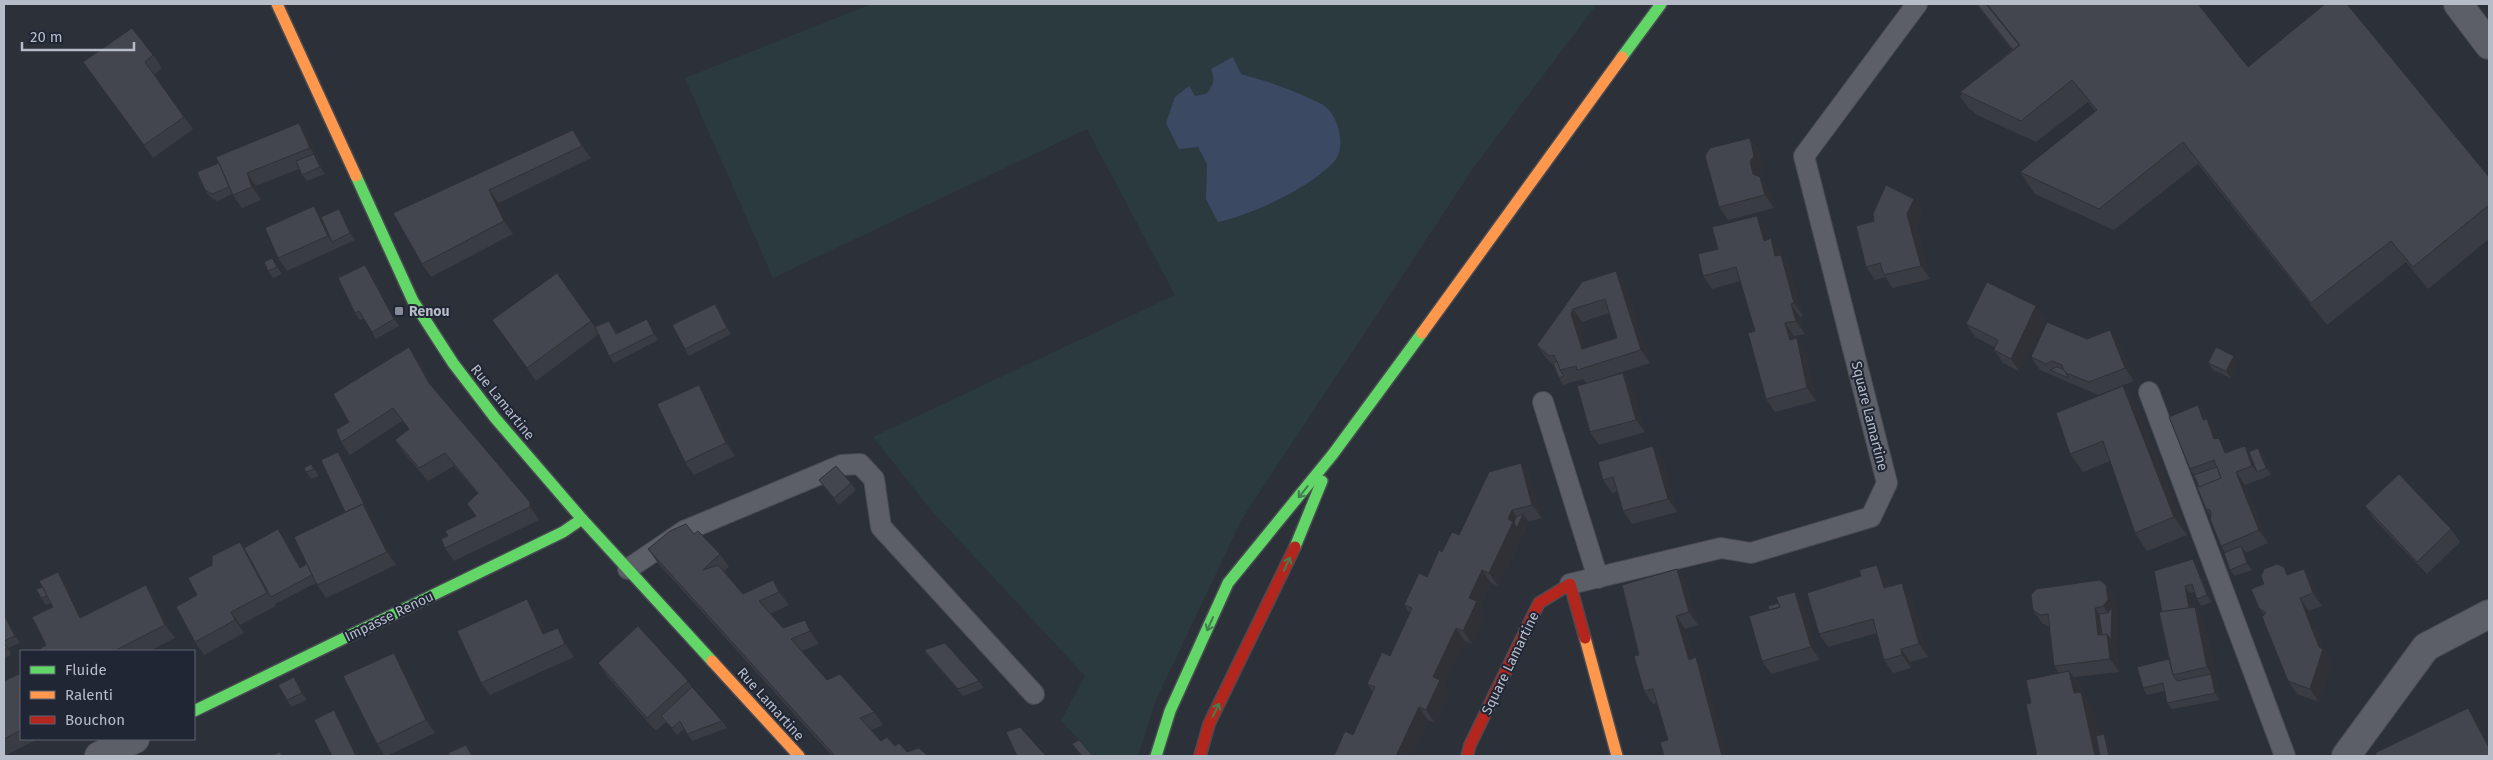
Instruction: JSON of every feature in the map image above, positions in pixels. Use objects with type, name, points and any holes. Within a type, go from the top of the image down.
[{"type":"street","name":"Rue Lamartine","points":[[277,4],[413,301],[453,363],[489,410],[582,519],[799,756]]},
{"type":"street","points":[[1156,756],[1170,711],[1228,583],[1333,454],[1661,4]]},
{"type":"street","points":[[2458,4],[2489,45]]},
{"type":"street","points":[[1200,756],[1209,724],[1288,564],[1333,454]]},
{"type":"street","name":"Impasse Renou","points":[[195,711],[563,532],[582,519]]},
{"type":"street","points":[[1570,584],[1617,756]]},
{"type":"street","name":"Square Lamartine","points":[[1467,756],[1470,745],[1539,603],[1570,584]]},
{"type":"street","points":[[2346,756],[2426,647],[2489,614]]},
{"type":"street","points":[[99,756],[133,740]]},
{"type":"lane","name":"Square Lamartine","points":[[1570,584],[1721,548],[1751,553],[1871,517],[1887,483],[1804,156],[1917,4]]},
{"type":"lane","points":[[2149,392],[2285,756]]},
{"type":"lane","points":[[1543,402],[1598,578]]},
{"type":"lane","points":[[628,569],[684,531],[842,465],[860,464],[874,479],[881,527],[1034,694]]},
{"type":"shaded area","points":[[871,4],[1597,4],[1474,167],[1242,519],[1156,700],[1138,756],[1092,756],[1061,720],[1085,676],[931,510],[873,437],[1175,295],[1087,129],[773,278],[685,78]]},
{"type":"water","points":[[1233,57],[1241,74],[1286,88],[1325,106],[1335,118],[1338,126],[1340,150],[1333,163],[1322,173],[1295,191],[1263,207],[1218,222],[1206,199],[1207,164],[1198,147],[1179,149],[1166,123],[1175,97],[1189,86],[1195,96],[1206,94],[1213,82],[1211,69]]},
{"type":"building","points":[[1977,4],[1986,4],[2019,45],[2013,50]]},
{"type":"building","points":[[1987,4],[2198,4],[2248,67],[2325,4],[2347,4],[2489,177],[2489,205],[2413,267],[2391,241],[2311,303],[2183,142],[2099,209],[2020,172],[2097,110],[2072,80],[2021,121],[1960,92],[2020,45]]},
{"type":"building","points":[[132,28],[153,55],[145,62],[184,117],[144,145],[83,62]]},
{"type":"building","points":[[299,123],[310,148],[247,173],[252,187],[233,195],[216,157]]},
{"type":"building","points":[[573,130],[582,146],[489,190],[504,221],[422,264],[393,213]]},
{"type":"building","points":[[1750,138],[1754,156],[1750,162],[1753,174],[1760,177],[1765,195],[1719,207],[1705,156],[1710,148]]},
{"type":"building","points":[[314,154],[320,167],[302,175],[296,161]]},
{"type":"building","points":[[219,163],[229,187],[212,194],[205,190],[197,172]]},
{"type":"building","points":[[1886,185],[1914,199],[1907,214],[1921,266],[1884,275],[1880,263],[1866,267],[1856,226],[1874,221],[1873,214]]},
{"type":"building","points":[[314,206],[328,236],[278,258],[265,228]]},
{"type":"building","points":[[339,209],[350,233],[332,242],[321,217]]},
{"type":"building","points":[[1757,216],[1764,241],[1771,238],[1775,256],[1781,255],[1794,303],[1791,304],[1796,321],[1785,323],[1790,340],[1797,338],[1807,388],[1766,399],[1748,333],[1755,331],[1736,267],[1703,276],[1698,254],[1718,249],[1712,227]]},
{"type":"building","points":[[272,258],[277,267],[268,271],[264,262]]},
{"type":"building","points":[[365,265],[394,319],[372,332],[359,311],[355,313],[338,278]]},
{"type":"building","points":[[1616,271],[1641,350],[1577,370],[1576,366],[1560,370],[1554,355],[1549,356],[1537,345],[1582,282]],"holes":[[[1605,299],[1617,338],[1582,349],[1571,314],[1573,309]]]},
{"type":"building","points":[[557,273],[591,321],[527,368],[492,320]]},
{"type":"building","points":[[1987,282],[2036,306],[2011,359],[1994,350],[1998,340],[1966,324]]},
{"type":"building","points":[[715,304],[727,328],[685,349],[672,325]]},
{"type":"building","points":[[647,319],[654,334],[609,356],[595,327],[609,321],[616,334]]},
{"type":"building","points":[[2047,322],[2087,339],[2110,330],[2125,368],[2089,382],[2064,372],[2062,365],[2052,361],[2046,364],[2031,357]]},
{"type":"building","points":[[409,347],[429,383],[530,502],[530,507],[445,548],[441,539],[448,536],[445,531],[476,516],[467,504],[478,493],[445,453],[419,468],[395,440],[409,429],[393,408],[341,442],[336,430],[349,422],[333,394]]},
{"type":"building","points":[[2216,347],[2234,356],[2226,371],[2208,363]]},
{"type":"building","points":[[1557,361],[1564,376],[1559,378],[1553,363]]},
{"type":"building","points":[[2057,367],[2064,370],[2069,378],[2050,370]]},
{"type":"building","points":[[1623,373],[1636,420],[1590,432],[1577,386]]},
{"type":"building","points":[[699,385],[726,443],[685,462],[657,404]]},
{"type":"building","points":[[2123,386],[2174,517],[2135,533],[2103,441],[2070,454],[2056,413]]},
{"type":"building","points":[[2198,405],[2203,420],[2207,419],[2214,439],[2219,438],[2225,453],[2245,446],[2252,466],[2236,472],[2259,530],[2221,546],[2210,519],[2210,510],[2206,509],[2197,487],[2221,478],[2214,460],[2190,469],[2169,417]]},
{"type":"building","points":[[1653,446],[1668,499],[1623,511],[1613,477],[1603,480],[1598,462]]},
{"type":"building","points":[[2258,448],[2266,468],[2257,472],[2249,452]]},
{"type":"building","points":[[338,452],[367,510],[363,504],[345,512],[321,460]]},
{"type":"building","points":[[1521,463],[1532,505],[1512,510],[1508,519],[1513,522],[1489,573],[1482,570],[1469,598],[1477,601],[1463,631],[1456,628],[1433,677],[1440,680],[1426,710],[1419,707],[1396,756],[1334,756],[1345,731],[1353,735],[1375,687],[1367,684],[1382,652],[1390,656],[1412,608],[1404,605],[1419,573],[1427,577],[1439,550],[1442,552],[1452,532],[1459,535],[1489,472]]},
{"type":"building","points":[[311,464],[314,469],[306,472],[304,468]]},
{"type":"building","points":[[836,466],[851,483],[834,498],[819,480]]},
{"type":"building","points":[[2217,467],[2221,478],[2199,487],[2194,475]]},
{"type":"building","points":[[2399,474],[2451,529],[2417,562],[2365,506]]},
{"type":"building","points":[[363,504],[387,552],[317,585],[294,537]]},
{"type":"building","points":[[1523,514],[1517,528],[1514,523],[1516,517]]},
{"type":"building","points":[[686,524],[694,534],[698,531],[720,554],[703,570],[718,565],[743,594],[773,580],[779,592],[759,601],[783,628],[805,620],[810,631],[791,639],[827,680],[840,674],[874,712],[860,718],[881,741],[887,737],[895,746],[899,743],[907,752],[919,748],[928,756],[835,756],[648,549],[670,531]]},
{"type":"building","points":[[278,529],[300,568],[307,564],[312,575],[271,597],[244,548]]},
{"type":"building","points":[[240,542],[267,593],[231,612],[235,620],[195,642],[176,607],[197,595],[188,578],[212,565],[212,556]]},
{"type":"building","points":[[2241,546],[2247,563],[2230,570],[2224,553]]},
{"type":"building","points":[[2193,559],[2207,595],[2197,599],[2192,584],[2185,586],[2189,608],[2162,612],[2154,571]]},
{"type":"building","points":[[2277,564],[2284,567],[2287,575],[2304,569],[2313,593],[2300,598],[2319,647],[2323,649],[2310,689],[2288,681],[2262,617],[2266,613],[2259,608],[2251,589],[2264,584],[2261,576],[2264,569]]},
{"type":"building","points":[[1877,565],[1884,588],[1902,583],[1919,644],[1901,649],[1902,655],[1884,660],[1873,619],[1819,634],[1807,593],[1861,576],[1859,570]]},
{"type":"building","points":[[1677,569],[1689,612],[1676,616],[1689,660],[1696,657],[1722,756],[1664,756],[1660,742],[1668,740],[1653,689],[1644,691],[1634,656],[1639,655],[1622,585]]},
{"type":"building","points":[[58,572],[80,618],[146,585],[165,625],[116,650],[38,650],[46,645],[32,617],[53,607],[39,581]]},
{"type":"building","points":[[2100,580],[2106,585],[2108,600],[2103,606],[2095,608],[2098,635],[2107,634],[2110,659],[2054,666],[2048,614],[2040,615],[2033,610],[2031,595],[2036,589]]},
{"type":"building","points":[[43,587],[47,596],[41,598],[36,589]]},
{"type":"building","points":[[1795,592],[1811,647],[1762,661],[1749,616],[1780,607],[1776,597]]},
{"type":"building","points":[[527,599],[543,634],[558,628],[565,644],[481,683],[457,631]]},
{"type":"building","points":[[1778,603],[1780,607],[1769,610],[1768,606]]},
{"type":"building","points":[[2112,607],[2111,640],[2107,634],[2102,635],[2099,614],[2108,613]]},
{"type":"building","points":[[2195,607],[2207,667],[2173,675],[2159,612]]},
{"type":"building","points":[[4,615],[15,636],[4,641]]},
{"type":"building","points":[[638,626],[688,681],[647,718],[598,663]]},
{"type":"building","points":[[945,643],[979,681],[958,689],[924,650]]},
{"type":"building","points":[[394,653],[426,720],[377,744],[343,676]]},
{"type":"building","points":[[2169,659],[2173,675],[2177,681],[2211,674],[2215,693],[2167,703],[2163,683],[2143,688],[2137,667]]},
{"type":"building","points":[[2069,671],[2074,693],[2081,692],[2095,756],[2037,756],[2026,704],[2031,703],[2026,680]]},
{"type":"building","points":[[19,674],[20,676],[20,731],[4,739],[4,681]]},
{"type":"building","points":[[294,677],[302,693],[287,700],[278,685]]},
{"type":"building","points":[[692,687],[722,721],[687,734],[680,721],[672,728],[661,716]]},
{"type":"building","points":[[2468,708],[2489,748],[2489,756],[2377,756],[2375,753]]},
{"type":"building","points":[[334,710],[356,756],[332,756],[314,720]]},
{"type":"building","points":[[1020,727],[1046,756],[1017,756],[1006,732]]},
{"type":"building","points":[[2104,734],[2109,756],[2100,756],[2096,736]]},
{"type":"building","points":[[1079,740],[1093,756],[1082,756],[1072,744]]},
{"type":"building","points":[[466,745],[472,756],[450,756],[448,753]]},
{"type":"building","points":[[280,752],[282,756],[271,756]]},
{"type":"traffic: fast","points":[[1622,57],[1661,4]]},
{"type":"traffic: fast","points":[[356,176],[413,301],[453,363],[495,418],[582,519],[712,661]]},
{"type":"traffic: fast","points":[[1156,756],[1170,711],[1228,583],[1333,454],[1422,333]]},
{"type":"traffic: fast","points":[[1295,547],[1322,481]]},
{"type":"traffic: fast","points":[[195,711],[563,532],[582,519]]},
{"type":"traffic: slow","points":[[277,4],[356,176]]},
{"type":"traffic: slow","points":[[1422,333],[1622,57]]},
{"type":"traffic: slow","points":[[1585,638],[1617,756]]},
{"type":"traffic: slow","points":[[712,661],[799,756]]},
{"type":"traffic: jam","points":[[1200,756],[1209,724],[1295,547]]},
{"type":"traffic: jam","points":[[1467,756],[1470,745],[1539,603],[1570,584],[1585,638]]},
{"type":"place","name":"Renou","points":[[399,311]]}]
